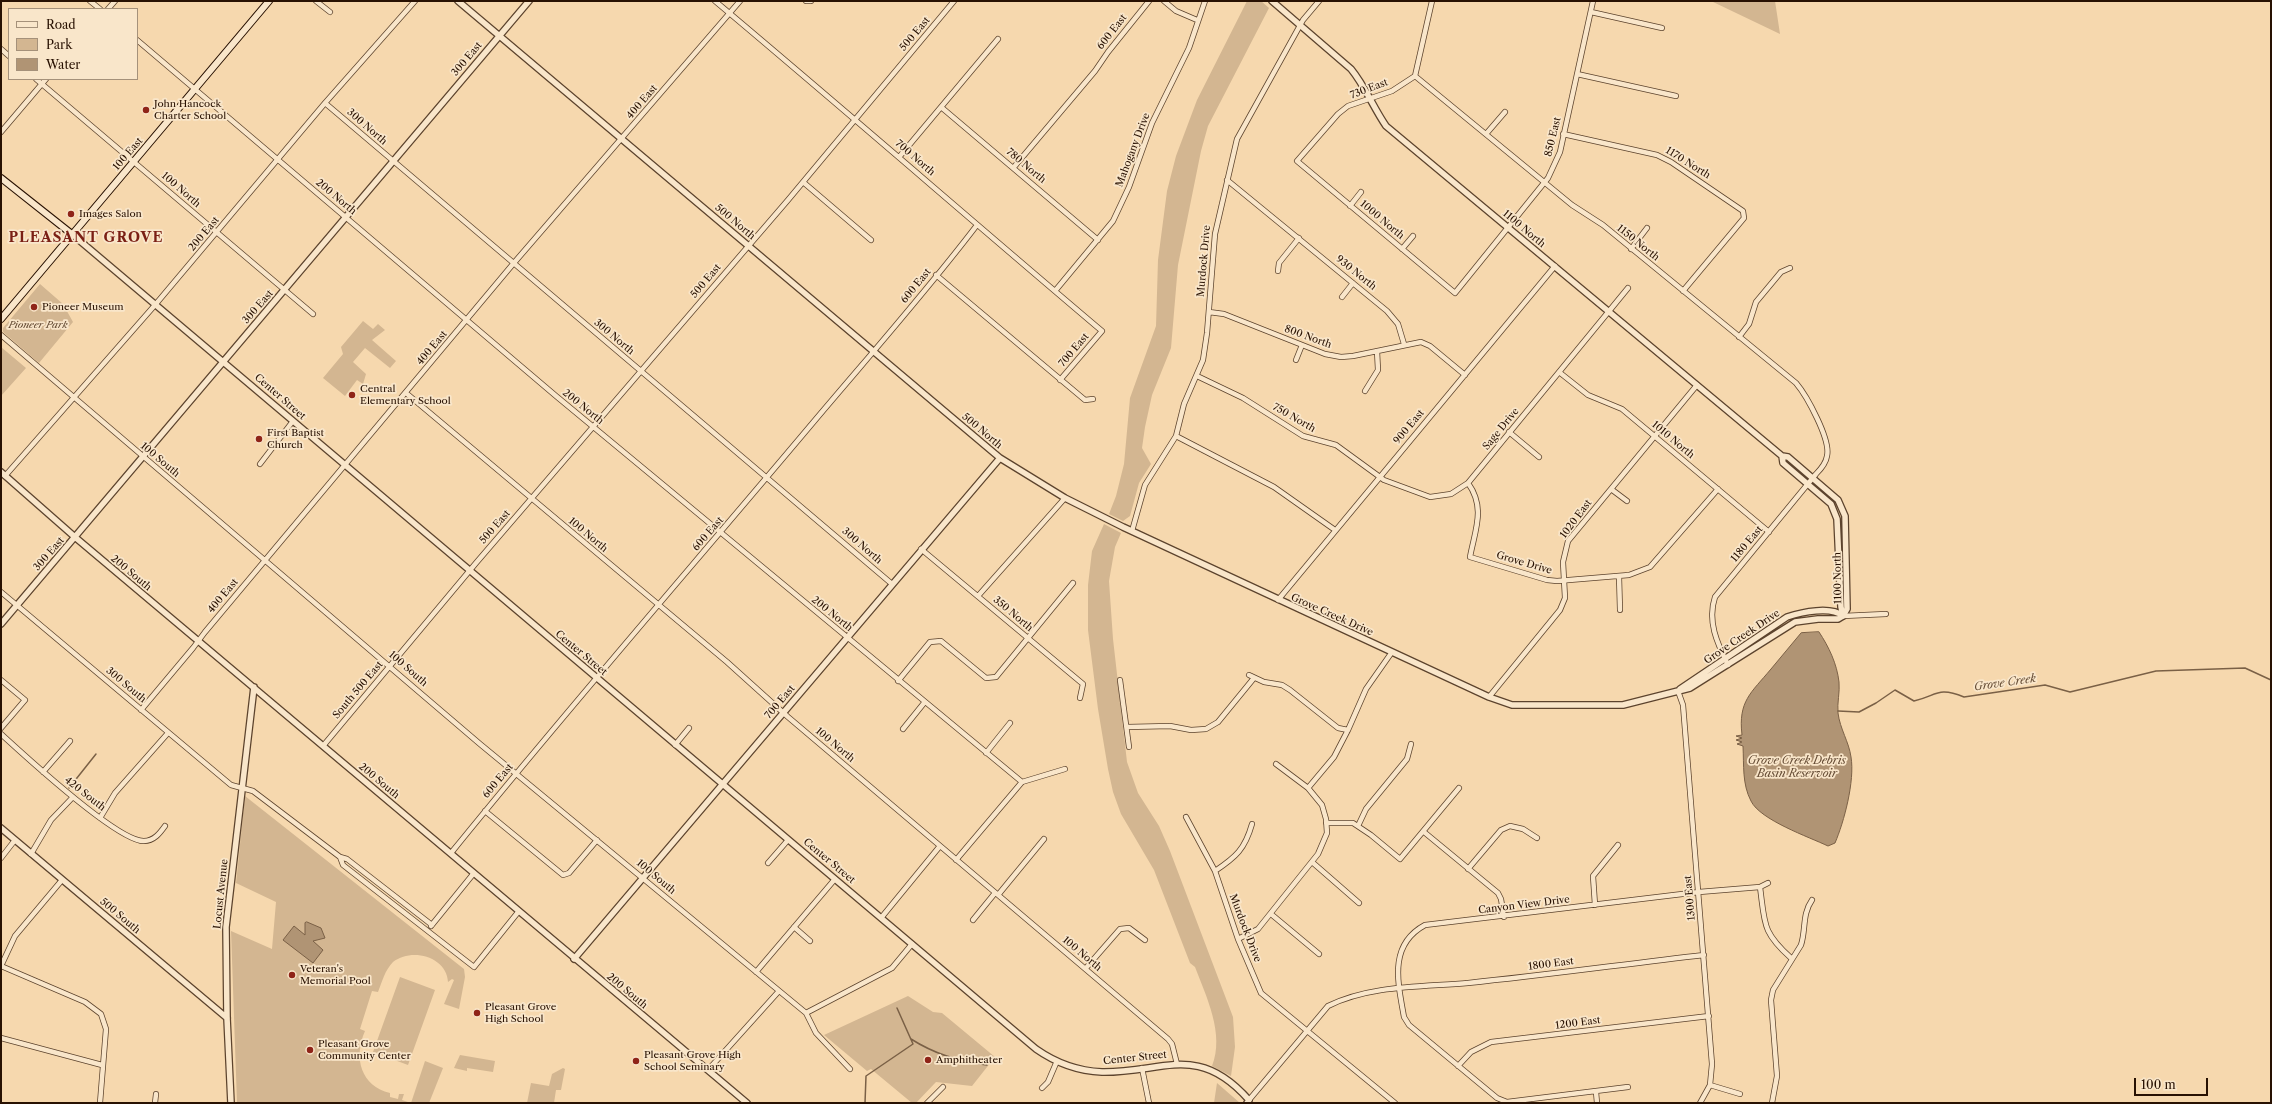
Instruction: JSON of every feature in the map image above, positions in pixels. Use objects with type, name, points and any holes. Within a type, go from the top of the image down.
[{"type":"main road","name":"100 East","points":[[1,319],[196,90],[269,1]]},
{"type":"main road","name":"Center Street","points":[[1,178],[73,235]]},
{"type":"street","points":[[90,1],[99,8]]},
{"type":"street","points":[[316,1],[330,12]]},
{"type":"street","name":"200 East","points":[[3,474],[74,399],[217,233],[277,159],[415,1]]},
{"type":"street","name":"500 North","points":[[458,1],[1000,458]]},
{"type":"street","name":"300 East","points":[[1,624],[76,538],[529,1]]},
{"type":"street","name":"700 North","points":[[715,1],[900,156],[976,225],[1102,331]]},
{"type":"street","name":"400 East","points":[[141,710],[513,264],[740,1]]},
{"type":"street","name":"500 East","points":[[469,571],[803,182],[954,1]]},
{"type":"street","name":"600 East","points":[[1014,167],[1096,71],[1108,52],[1149,1]]},
{"type":"street","points":[[1164,1],[1182,15],[1197,20]]},
{"type":"street","name":"Mahogany Drive","points":[[1055,291],[1113,221],[1129,187],[1152,124],[1189,48],[1204,1]]},
{"type":"street","name":"1100 North","points":[[1272,1],[1351,69],[1361,80],[1368,99],[1386,126],[1782,456],[1788,457],[1838,500],[1845,516],[1847,609],[1843,616]]},
{"type":"street","name":"Murdock Drive","points":[[1132,531],[1145,485],[1176,436],[1184,404],[1197,376],[1205,349],[1215,234],[1227,180],[1240,135],[1300,26],[1319,1]]},
{"type":"street","points":[[1415,76],[1432,1]]},
{"type":"street","name":"850 East","points":[[1455,292],[1544,183],[1555,166],[1593,1]]},
{"type":"street","points":[[1591,12],[1662,28]]},
{"type":"street","points":[[900,156],[998,39]]},
{"type":"street","name":"200 North","points":[[138,41],[467,321],[924,703],[1022,782]]},
{"type":"street","points":[[1577,74],[1676,96]]},
{"type":"street","name":"730 East","points":[[1297,161],[1338,114],[1348,106],[1392,91],[1415,76]]},
{"type":"street","name":"1150 North","points":[[1415,76],[1544,183],[1631,249],[1796,383],[1804,392],[1827,442]]},
{"type":"street","name":"100 North","points":[[37,80],[313,314]]},
{"type":"street","points":[[1,132],[45,80]]},
{"type":"street","name":"300 North","points":[[325,103],[513,264],[768,477],[892,584]]},
{"type":"street","name":"780 North","points":[[941,107],[1014,167],[1098,240]]},
{"type":"street","points":[[1486,134],[1505,112]]},
{"type":"street","name":"1170 North","points":[[1563,134],[1658,155],[1671,162],[1743,211],[1744,218],[1683,291]]},
{"type":"street","name":"1000 North","points":[[1297,161],[1455,292]]},
{"type":"street","name":"930 North","points":[[1227,180],[1354,283],[1392,316],[1400,328],[1404,344]]},
{"type":"street","points":[[803,182],[871,240]]},
{"type":"street","points":[[1350,206],[1361,192]]},
{"type":"street","name":"600 East","points":[[451,853],[596,678],[721,533],[873,352],[976,225]]},
{"type":"street","points":[[1631,249],[1647,228]]},
{"type":"street","name":"Center Street","points":[[73,235],[1036,1049],[1057,1061],[1074,1068],[1091,1071],[1118,1072],[1177,1064]]},
{"type":"street","points":[[1402,249],[1413,236]]},
{"type":"street","points":[[1278,271],[1279,264],[1299,238]]},
{"type":"street","name":"900 East","points":[[1278,600],[1555,266]]},
{"type":"street","points":[[1739,337],[1749,324],[1756,302],[1781,272],[1790,268]]},
{"type":"street","points":[[936,275],[1085,400],[1093,399]]},
{"type":"street","points":[[1342,297],[1354,283]]},
{"type":"street","name":"Sage Drive","points":[[1379,478],[1430,497],[1451,494],[1468,483],[1628,288]]},
{"type":"street","name":"800 North","points":[[1209,312],[1224,314],[1302,346],[1325,354],[1341,357],[1377,351],[1404,344]]},
{"type":"street","name":"700 East","points":[[1060,380],[1102,331]]},
{"type":"street","name":"100 South","points":[[1,335],[74,399],[516,773],[806,1013]]},
{"type":"street","points":[[1404,344],[1421,342],[1430,346],[1465,375]]},
{"type":"street","points":[[1296,360],[1302,346]]},
{"type":"street","points":[[1365,391],[1378,370],[1377,351]]},
{"type":"street","name":"1010 North","points":[[1559,372],[1588,395],[1622,409],[1769,532]]},
{"type":"street","name":"750 North","points":[[1197,376],[1243,398],[1303,436],[1336,445],[1379,478]]},
{"type":"street","name":"1020 East","points":[[1489,697],[1560,610],[1565,598],[1563,562],[1568,542],[1697,385]]},
{"type":"street","name":"100 North","points":[[406,393],[658,606],[727,662],[956,860],[1168,1038],[1172,1044],[1177,1064]]},
{"type":"street","points":[[260,464],[293,421]]},
{"type":"street","points":[[1509,432],[1539,457]]},
{"type":"street","points":[[1176,436],[1274,487],[1336,530]]},
{"type":"street","name":"1180 East","points":[[1727,662],[1715,635],[1712,606],[1715,597],[1825,463],[1827,456],[1827,442]]},
{"type":"street","name":"1100 North","points":[[1782,456],[1783,463],[1832,504],[1837,519],[1841,607],[1843,616]]},
{"type":"street","name":"700 East","points":[[574,958],[1000,458]]},
{"type":"street","name":"Grove Creek Drive","points":[[1000,458],[1065,498],[1132,531],[1489,697],[1512,705],[1623,705],[1678,691],[1795,622],[1818,619],[1838,619],[1843,616],[1886,614]]},
{"type":"street","name":"200 South","points":[[3,474],[76,538],[747,1103]]},
{"type":"street","name":"Grove Drive","points":[[1468,483],[1476,494],[1479,509],[1470,557],[1547,580],[1564,581],[1619,576],[1637,573],[1650,567],[1718,489]]},
{"type":"street","points":[[1611,488],[1627,501]]},
{"type":"street","points":[[978,596],[1065,498]]},
{"type":"street","name":"350 North","points":[[922,549],[1083,684],[1080,698]]},
{"type":"street","name":"South 500 East","points":[[323,746],[469,571]]},
{"type":"street","points":[[1619,576],[1620,610]]},
{"type":"street","points":[[898,681],[930,642],[942,641],[986,678],[996,677],[1073,583]]},
{"type":"street","name":"300 South","points":[[1,592],[232,785],[253,791],[275,806],[340,857]]},
{"type":"street","name":"Grove Creek Drive","points":[[1727,662],[1788,617],[1802,612],[1838,612],[1843,616]]},
{"type":"street","points":[[1308,788],[1334,757],[1366,689],[1392,652]]},
{"type":"street","points":[[1127,727],[1170,726],[1191,730],[1206,729],[1218,722],[1252,676],[1282,685],[1338,728],[1348,730]]},
{"type":"street","points":[[1,680],[25,700],[1,728]]},
{"type":"street","points":[[1120,680],[1129,747]]},
{"type":"street","name":"Locust Avenue","points":[[231,1103],[227,1018],[226,927],[241,787],[254,687]]},
{"type":"street","name":"1300 East","points":[[1678,691],[1683,706],[1712,1064],[1710,1085],[1700,1103]]},
{"type":"street","points":[[903,729],[924,703]]},
{"type":"street","points":[[986,753],[1010,723]]},
{"type":"street","points":[[675,745],[689,728]]},
{"type":"street","points":[[100,818],[115,794],[168,733]]},
{"type":"street","name":"420 South","points":[[1,734],[43,772],[100,818],[133,840],[145,841],[157,836],[165,826]]},
{"type":"street","points":[[43,772],[70,741]]},
{"type":"street","points":[[1358,826],[1366,809],[1407,759],[1411,744]]},
{"type":"street","points":[[1238,939],[1258,929],[1312,862],[1325,840],[1326,823],[1322,805],[1308,788],[1276,764]]},
{"type":"street","points":[[956,860],[1022,782],[1065,769]]},
{"type":"street","points":[[1326,823],[1353,823],[1400,859],[1424,832],[1459,788]]},
{"type":"street","points":[[31,854],[51,820],[73,796]]},
{"type":"street","points":[[485,811],[560,874],[568,874],[596,840]]},
{"type":"street","name":"Murdock Drive","points":[[1186,817],[1215,871],[1238,939],[1261,994],[1395,1103]]},
{"type":"street","points":[[1215,871],[1241,849],[1247,840],[1252,824]]},
{"type":"street","points":[[1468,869],[1501,830],[1510,826],[1523,829],[1537,838]]},
{"type":"street","name":"500 South","points":[[1,828],[227,1018]]},
{"type":"street","points":[[1424,832],[1498,893],[1502,899],[1504,917]]},
{"type":"street","points":[[1,858],[15,840]]},
{"type":"street","points":[[768,864],[788,840]]},
{"type":"street","points":[[973,920],[1044,840]]},
{"type":"street","points":[[1595,905],[1593,876],[1618,845]]},
{"type":"street","points":[[881,918],[940,846]]},
{"type":"street","points":[[340,857],[347,859],[432,925]]},
{"type":"street","points":[[340,857],[343,865],[474,967],[519,911]]},
{"type":"street","points":[[1312,862],[1359,903]]},
{"type":"street","points":[[428,931],[474,873]]},
{"type":"street","points":[[756,972],[835,879]]},
{"type":"street","points":[[62,880],[15,936],[1,966],[85,1002],[101,1014],[106,1029],[100,1103]]},
{"type":"street","points":[[1768,883],[1760,887],[1766,925],[1774,942],[1791,958]]},
{"type":"street","name":"Canyon View Drive","points":[[1400,989],[1397,963],[1401,950],[1418,929],[1425,925],[1504,917],[1699,892],[1760,887]]},
{"type":"street","points":[[1772,1103],[1777,1076],[1771,1000],[1773,990],[1803,938],[1806,908],[1812,900]]},
{"type":"street","points":[[1270,914],[1319,954]]},
{"type":"street","points":[[794,927],[810,941]]},
{"type":"street","points":[[1086,968],[1120,929],[1129,928],[1145,940]]},
{"type":"street","points":[[850,1069],[816,1033],[806,1013],[892,968],[912,944]]},
{"type":"street","name":"1800 East","points":[[1248,1101],[1328,1006],[1346,997],[1400,989],[1468,983],[1704,955]]},
{"type":"street","points":[[1400,989],[1404,1017],[1409,1025],[1497,1098],[1507,1102],[1521,1102],[1628,1087]]},
{"type":"street","points":[[708,1070],[779,990]]},
{"type":"street","name":"1200 East","points":[[1458,1066],[1471,1052],[1491,1042],[1709,1016]]},
{"type":"street","points":[[1,1038],[102,1065]]},
{"type":"street","points":[[1042,1088],[1048,1082],[1057,1061]]},
{"type":"street","points":[[1177,1064],[1197,1066],[1211,1071],[1226,1080],[1248,1101]]},
{"type":"street","points":[[1142,1068],[1149,1103]]},
{"type":"street","points":[[1710,1085],[1740,1094]]},
{"type":"street","points":[[927,1103],[943,1087]]},
{"type":"street","points":[[1596,1092],[1597,1103]]},
{"type":"street","points":[[155,1103],[156,1094]]},
{"type":"green space","points":[[1247,1],[1261,1],[1269,8],[1208,126],[1201,151],[1178,265],[1171,348],[1152,395],[1145,427],[1142,448],[1151,464],[1139,483],[1130,516],[1123,521],[1109,514],[1116,496],[1124,464],[1130,398],[1156,326],[1158,260],[1167,191],[1176,156],[1197,100]]},
{"type":"green space","points":[[1711,1],[1775,1],[1780,34]]},
{"type":"green space","name":"Pioneer Park","points":[[40,284],[63,304],[73,322],[39,363],[3,332],[3,328]]},
{"type":"green space","points":[[363,321],[373,329],[378,324],[385,330],[372,340],[396,361],[390,368],[365,348],[353,362],[366,374],[363,384],[357,380],[345,396],[323,378],[343,354],[341,347]]},
{"type":"green space","name":"Pioneer Park","points":[[1,347],[26,368],[1,396]]},
{"type":"green space","points":[[1104,524],[1121,533],[1115,547],[1109,581],[1113,639],[1127,762],[1138,793],[1159,826],[1170,851],[1233,1017],[1235,1047],[1231,1076],[1212,1066],[1216,1041],[1215,1028],[1209,1003],[1195,967],[1190,963],[1154,870],[1121,814],[1113,792],[1098,709],[1088,630],[1088,585],[1092,551]]},
{"type":"green space","points":[[245,796],[464,969],[465,977],[459,1009],[444,1004],[454,980],[452,979],[448,982],[446,973],[442,966],[427,957],[418,955],[409,955],[393,962],[386,972],[378,992],[372,991],[360,1029],[365,1031],[361,1041],[360,1051],[362,1070],[372,1084],[390,1093],[390,1097],[398,1099],[399,1094],[404,1094],[402,1100],[411,1103],[237,1103],[231,931],[272,949],[276,902],[236,883]]},
{"type":"green space","points":[[400,977],[435,990],[408,1065],[373,1052]]},
{"type":"green space","points":[[908,996],[933,1012],[942,1013],[995,1057],[972,1086],[936,1082],[916,1103],[912,1103],[871,1069],[867,1071],[824,1035]]},
{"type":"green space","points":[[460,1055],[495,1061],[493,1072],[467,1068],[467,1071],[454,1068]]},
{"type":"green space","points":[[425,1061],[443,1068],[429,1103],[411,1103]]},
{"type":"green space","points":[[563,1068],[565,1069],[561,1090],[556,1090],[554,1103],[527,1103],[531,1083],[549,1086],[552,1074]]},
{"type":"green space","points":[[1217,1083],[1240,1103],[1214,1103]]},
{"type":"water","name":"Grove Creek Debris Basin Reservoir","points":[[1819,632],[1829,650],[1838,675],[1838,713],[1850,751],[1852,767],[1848,801],[1842,824],[1835,843],[1828,846],[1774,821],[1756,808],[1748,795],[1746,788],[1743,746],[1737,744],[1742,742],[1736,740],[1742,738],[1736,736],[1742,735],[1742,714],[1744,706],[1752,691],[1801,633]]},
{"type":"water","points":[[307,922],[321,928],[325,938],[313,941],[323,950],[313,963],[283,940],[294,926],[305,935],[305,923]]},
{"type":"waterway","name":"Grove Creek","points":[[1838,711],[1859,712],[1895,690],[1914,701],[1942,692],[1948,692],[1964,697],[2045,685],[2070,692],[2156,671],[2245,668],[2271,680]]},
{"type":"waterway","points":[[69,788],[96,754]]},
{"type":"waterway","points":[[865,1103],[866,1076],[913,1044],[897,1008]]},
{"type":"waterway","points":[[911,1039],[928,1049],[948,1056],[967,1062],[987,1065]]},
{"type":"place","name":"John Hancock Charter School","points":[[146,110]]},
{"type":"place","name":"Images Salon","points":[[71,214]]},
{"type":"place","name":"Pioneer Museum","points":[[34,307]]},
{"type":"place","name":"Central Elementary School","points":[[352,395]]},
{"type":"place","name":"First Baptist Church","points":[[259,439]]},
{"type":"place","name":"Veteran's Memorial Pool","points":[[292,975]]},
{"type":"place","name":"Pleasant Grove High School","points":[[477,1013]]},
{"type":"place","name":"Pleasant Grove Community Center","points":[[310,1050]]},
{"type":"place","name":"Amphitheater","points":[[928,1060]]},
{"type":"place","name":"Pleasant Grove High School Seminary","points":[[636,1061]]},
{"type":"district","name":"PLEASANT GROVE","points":[[86,238]]}]
